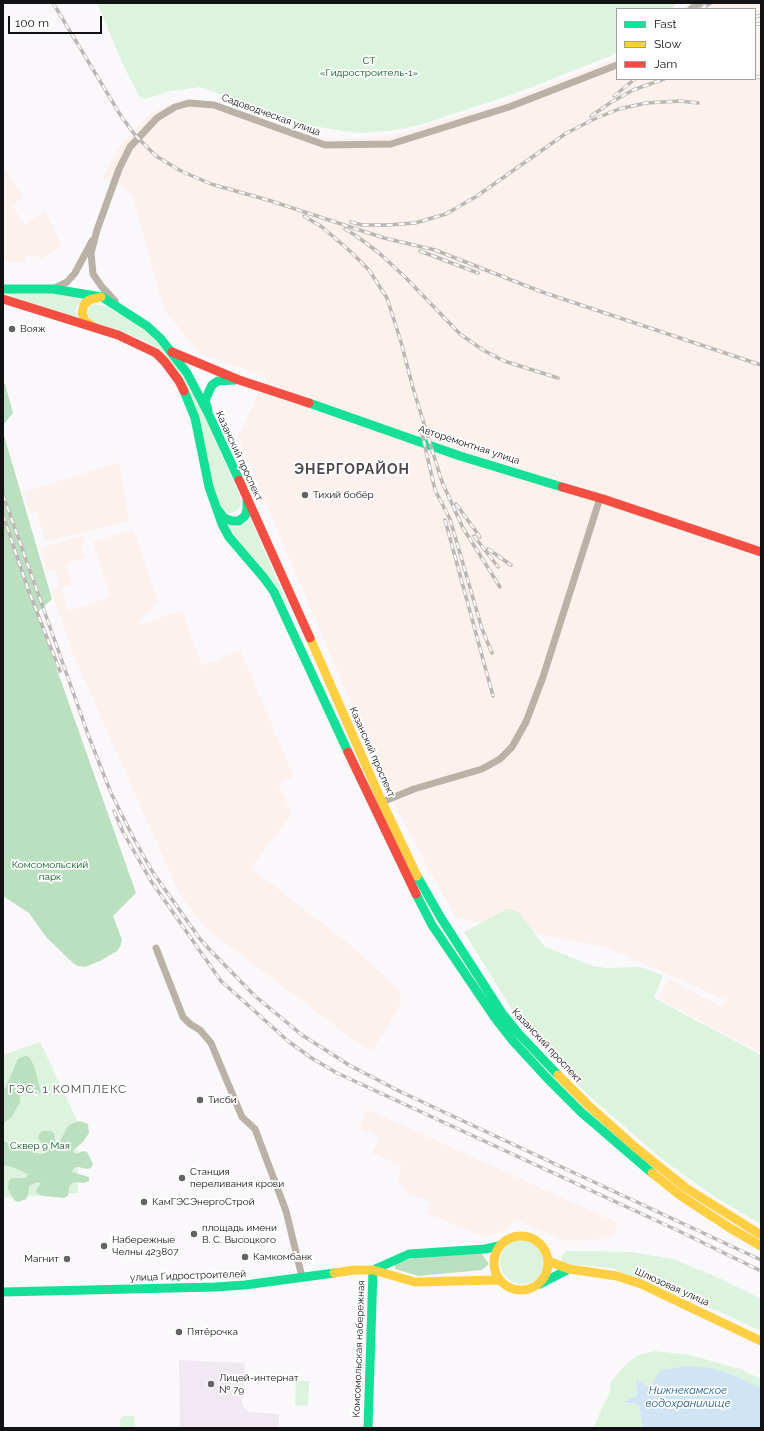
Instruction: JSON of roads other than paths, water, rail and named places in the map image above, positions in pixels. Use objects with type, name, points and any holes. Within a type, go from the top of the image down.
[{"type":"main road","name":"Казанский проспект","points":[[3,289],[53,289],[102,297],[147,326],[172,352],[187,373],[209,415],[247,497],[382,802],[416,874],[428,898],[502,1013],[554,1071],[588,1105],[665,1172],[710,1204],[761,1235]]},
{"type":"main road","points":[[93,327],[85,321],[82,314],[84,305],[89,300],[102,297]]},
{"type":"main road","name":"Казанский проспект","points":[[3,299],[124,338],[156,353],[172,371],[187,397],[195,418],[209,487],[215,506],[229,537],[274,592],[407,878],[432,925],[495,1018],[513,1041],[547,1078],[593,1122],[659,1179],[681,1196],[761,1246]]},
{"type":"main road","name":"Авторемонтная улица","points":[[172,352],[240,380],[340,413],[460,456],[600,498],[761,552]]},
{"type":"main road","points":[[209,415],[205,400],[212,385],[218,381],[240,380]]},
{"type":"main road","points":[[215,506],[224,518],[232,521],[239,521],[245,516],[248,510],[247,497]]},
{"type":"main road","points":[[407,878],[414,882],[417,877],[416,874]]},
{"type":"main road","points":[[420,903],[420,895],[423,893],[428,898]]},
{"type":"main road","points":[[372,1270],[409,1254],[485,1249],[499,1246],[513,1237],[521,1236],[528,1237],[542,1246],[548,1261],[545,1275],[533,1288]]},
{"type":"main road","points":[[499,1246],[494,1258],[495,1272],[499,1280],[508,1288],[517,1290],[533,1288],[569,1270]]},
{"type":"main road","name":"Шлюзовая улица","points":[[548,1261],[569,1270],[618,1276],[641,1284],[761,1341]]},
{"type":"main road","name":"улица Гидростроителей","points":[[3,1292],[215,1287],[245,1285],[354,1270],[372,1270]]},
{"type":"main road","points":[[372,1270],[415,1282],[499,1280]]},
{"type":"main road","name":"Комсомольская набережная","points":[[368,1428],[372,1270]]},
{"type":"main road","points":[[372,1294],[380,1281],[392,1276]]},
{"type":"street","name":"Садоводческая улица","points":[[97,230],[119,169],[130,148],[157,118],[184,104],[195,103],[214,105],[326,145],[391,144],[509,107],[616,65]]},
{"type":"street","points":[[53,289],[60,287],[67,282],[75,273],[97,230]]},
{"type":"street","points":[[97,230],[91,253],[93,274],[102,287],[122,309]]},
{"type":"street","points":[[382,802],[414,789],[482,769],[500,759],[512,747],[526,722],[542,677],[600,498]]},
{"type":"street","points":[[156,948],[183,1017],[190,1024],[200,1030],[211,1043],[242,1117],[255,1129],[286,1211],[302,1277]]},
{"type":"water","name":"Нижнекамское водохранилище","points":[[687,1366],[714,1369],[733,1375],[761,1388],[761,1428],[643,1428],[639,1405],[623,1402],[637,1396],[636,1379],[646,1386],[652,1384],[661,1370]]},
{"type":"railway","points":[[53,3],[121,116],[135,135],[156,156],[181,171],[211,184],[271,201],[384,238],[435,250],[542,292],[761,365]]},
{"type":"railway","points":[[703,8],[711,3]]},
{"type":"railway","points":[[756,17],[761,15]]},
{"type":"railway","points":[[756,24],[761,24]]},
{"type":"railway","points":[[756,76],[761,78]]},
{"type":"railway","points":[[614,96],[634,80]]},
{"type":"railway","points":[[591,116],[633,90],[661,80]]},
{"type":"railway","points":[[351,222],[362,225],[415,223],[446,214],[477,196],[565,134],[592,120],[619,109],[646,103],[680,101],[698,103]]},
{"type":"railway","points":[[304,216],[322,227],[350,251],[369,270],[387,298],[442,482],[463,528],[500,587]]},
{"type":"railway","points":[[345,229],[378,252],[405,277],[460,334],[483,350],[504,361],[558,378]]},
{"type":"railway","points":[[420,251],[478,273]]},
{"type":"railway","points":[[421,429],[435,490],[450,519],[482,629],[492,653]]},
{"type":"railway","points":[[3,495],[89,737],[111,793],[133,837],[152,871],[200,939],[255,996],[302,1035],[349,1065],[401,1092],[761,1260]]},
{"type":"railway","points":[[456,504],[480,537]]},
{"type":"railway","points":[[3,515],[28,589],[60,671]]},
{"type":"railway","points":[[445,520],[493,696]]},
{"type":"railway","points":[[474,536],[498,567]]},
{"type":"railway","points":[[488,549],[511,565]]},
{"type":"railway","points":[[114,811],[123,832],[151,881],[221,981],[288,1041],[310,1057],[337,1073],[681,1232],[761,1271]]},
{"type":"place","name":"Вояж","points":[[12,329]]},
{"type":"place","name":"Тихий бобёр","points":[[305,495]]},
{"type":"place","name":"Тисби","points":[[200,1100]]},
{"type":"place","name":"Станция переливания крови","points":[[182,1178]]},
{"type":"place","name":"КамГЭСЭнергоСтрой","points":[[144,1202]]},
{"type":"place","name":"площадь имени В. С. Высоцкого","points":[[194,1234]]},
{"type":"place","name":"Набережные Челны 423807","points":[[104,1246]]},
{"type":"place","name":"Камкомбанк","points":[[245,1257]]},
{"type":"place","name":"Магнит","points":[[67,1259]]},
{"type":"place","name":"Пятёрочка","points":[[179,1332]]},
{"type":"place","name":"Лицей-интернат № 79","points":[[211,1384]]},
{"type":"district","name":"ЭНЕРГОРАЙОН","points":[[352,470]]},
{"type":"district","name":"ГЭС, 1 КОМПЛЕКС","points":[[68,1089]]},
{"type":"park label","name":"СТ «Гидростроитель-1»","points":[[369,66]]},
{"type":"park label","name":"Комсомольский парк","points":[[50,870]]},
{"type":"park label","name":"Сквер 9 Мая","points":[[40,1146]]}]
